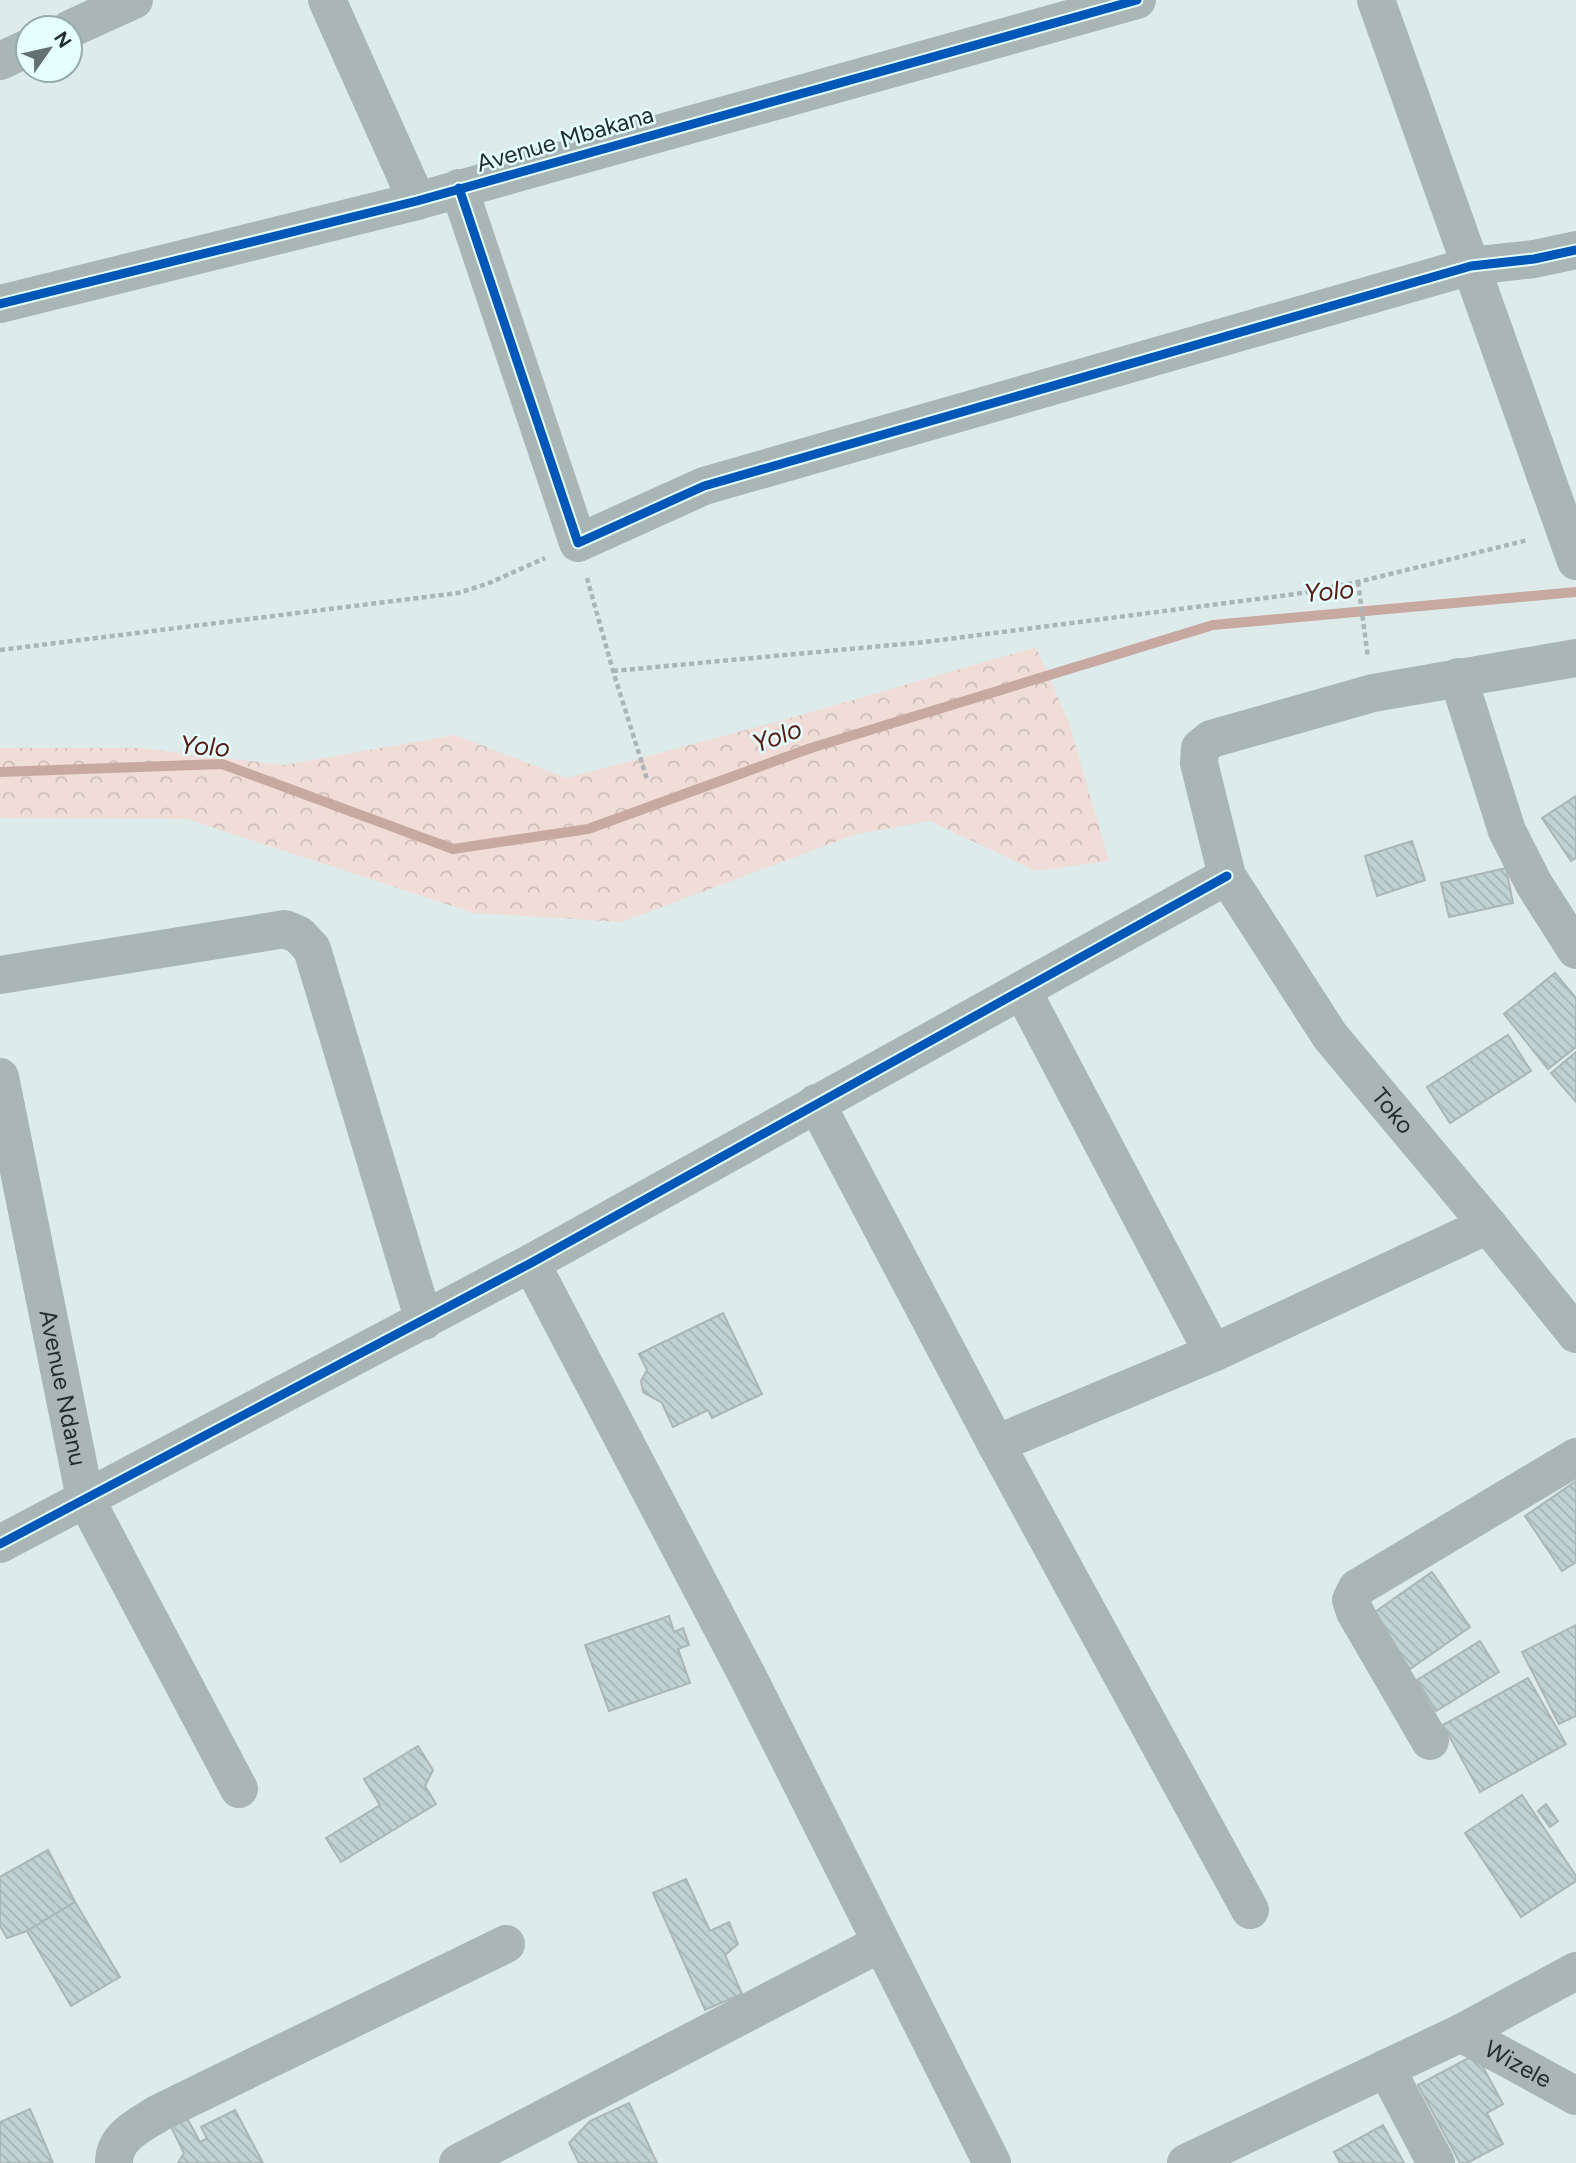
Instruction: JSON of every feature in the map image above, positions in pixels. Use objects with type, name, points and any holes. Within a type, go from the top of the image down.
[{"type":"street","points":[[84,23],[134,0]]},
{"type":"street","points":[[327,0],[417,201]]},
{"type":"street","name":"Avenue Mbakana","points":[[0,304],[417,201],[1137,0]]},
{"type":"street","points":[[1376,0],[1570,546]]},
{"type":"street","points":[[458,188],[578,543],[704,486],[1471,266],[1534,259],[1576,250]]},
{"type":"street","points":[[1576,658],[1458,677],[1507,831],[1534,884],[1576,950]]},
{"type":"street","name":"Toko","points":[[1458,677],[1373,693],[1211,739],[1200,748],[1199,763],[1227,876],[1330,1036],[1576,1334]]},
{"type":"street","points":[[0,1544],[531,1263],[1227,876]]},
{"type":"street","points":[[0,975],[285,929],[299,934],[312,949],[424,1321]]},
{"type":"street","points":[[1022,990],[1213,1353]]},
{"type":"street","name":"Avenue Ndanu","points":[[0,1077],[85,1498],[239,1789]]},
{"type":"street","points":[[816,1103],[996,1444],[1250,1910]]},
{"type":"street","points":[[996,1444],[1213,1353],[1488,1225]]},
{"type":"street","points":[[531,1263],[743,1667],[992,2163]]},
{"type":"street","points":[[1430,1741],[1355,1612],[1351,1600],[1357,1588],[1576,1457]]},
{"type":"street","points":[[458,2163],[881,1943]]},
{"type":"street","points":[[114,2163],[124,2135],[159,2113],[506,1944]]},
{"type":"street","points":[[1186,2163],[1461,2033],[1576,1971]]},
{"type":"street","name":"Wizele","points":[[1461,2033],[1576,2096]]},
{"type":"street","points":[[1386,2068],[1436,2163]]},
{"type":"path","points":[[0,650],[458,593],[487,584],[578,543],[612,671],[647,779]]},
{"type":"path","points":[[612,671],[925,642],[1282,596],[1570,546]]},
{"type":"path","points":[[1358,582],[1365,636]]},
{"type":"green space","points":[[1036,647],[1069,723],[1109,861],[1036,871],[930,821],[857,834],[622,922],[474,913],[187,819],[0,818],[0,748],[140,748],[284,765],[455,735],[567,778],[794,717]]},
{"type":"building","points":[[1576,796],[1576,858],[1571,861],[1542,818]]},
{"type":"building","points":[[1412,841],[1425,880],[1377,896],[1365,856]]},
{"type":"building","points":[[1506,868],[1513,903],[1449,917],[1441,883]]},
{"type":"building","points":[[1555,973],[1576,998],[1576,1047],[1548,1069],[1504,1014]]},
{"type":"building","points":[[1508,1035],[1531,1071],[1450,1123],[1427,1087]]},
{"type":"building","points":[[1576,1052],[1576,1102],[1551,1073]]},
{"type":"building","points":[[723,1313],[762,1394],[712,1418],[708,1410],[673,1427],[662,1403],[643,1392],[641,1381],[647,1370],[639,1354]]},
{"type":"building","points":[[1576,1481],[1576,1562],[1562,1571],[1525,1516]]},
{"type":"building","points":[[1432,1572],[1470,1627],[1410,1669],[1372,1614]]},
{"type":"building","points":[[669,1616],[674,1632],[683,1628],[689,1645],[678,1649],[690,1683],[609,1711],[585,1645]]},
{"type":"building","points":[[1576,1625],[1576,1716],[1559,1724],[1522,1652]]},
{"type":"building","points":[[1480,1641],[1499,1672],[1436,1711],[1417,1680]]},
{"type":"building","points":[[1528,1678],[1566,1744],[1480,1792],[1443,1725]]},
{"type":"building","points":[[418,1746],[433,1770],[425,1786],[436,1804],[341,1862],[326,1838],[380,1805],[364,1779]]},
{"type":"building","points":[[1522,1795],[1576,1876],[1576,1881],[1521,1917],[1465,1833]]},
{"type":"building","points":[[1546,1804],[1558,1821],[1550,1827],[1538,1811]]},
{"type":"building","points":[[48,1850],[75,1902],[27,1931],[7,1938],[0,1926],[0,1877]]},
{"type":"building","points":[[686,1879],[710,1931],[729,1922],[738,1944],[725,1955],[742,1994],[705,2010],[653,1893]]},
{"type":"building","points":[[75,1902],[120,1977],[71,2006],[27,1931]]},
{"type":"building","points":[[1476,2054],[1503,2104],[1487,2113],[1503,2144],[1467,2163],[1460,2163],[1418,2085]]},
{"type":"building","points":[[629,2103],[657,2163],[579,2163],[569,2143],[590,2121]]},
{"type":"building","points":[[30,2109],[53,2163],[0,2163],[0,2122]]},
{"type":"building","points":[[235,2110],[263,2163],[178,2163],[184,2153],[170,2125],[186,2116],[200,2142],[207,2138],[201,2127]]},
{"type":"building","points":[[1383,2125],[1404,2163],[1340,2163],[1334,2152]]},
{"type":"waterway","name":"Yolo","points":[[0,772],[222,764],[453,849],[588,829],[811,748],[1213,625],[1576,592]]},
{"type":"cycle path","points":[[0,304],[417,201],[1137,0]]},
{"type":"cycle path","points":[[459,188],[578,543],[704,486],[1471,266],[1534,259],[1576,250]]},
{"type":"cycle path","points":[[0,1544],[531,1263],[1227,876]]}]
